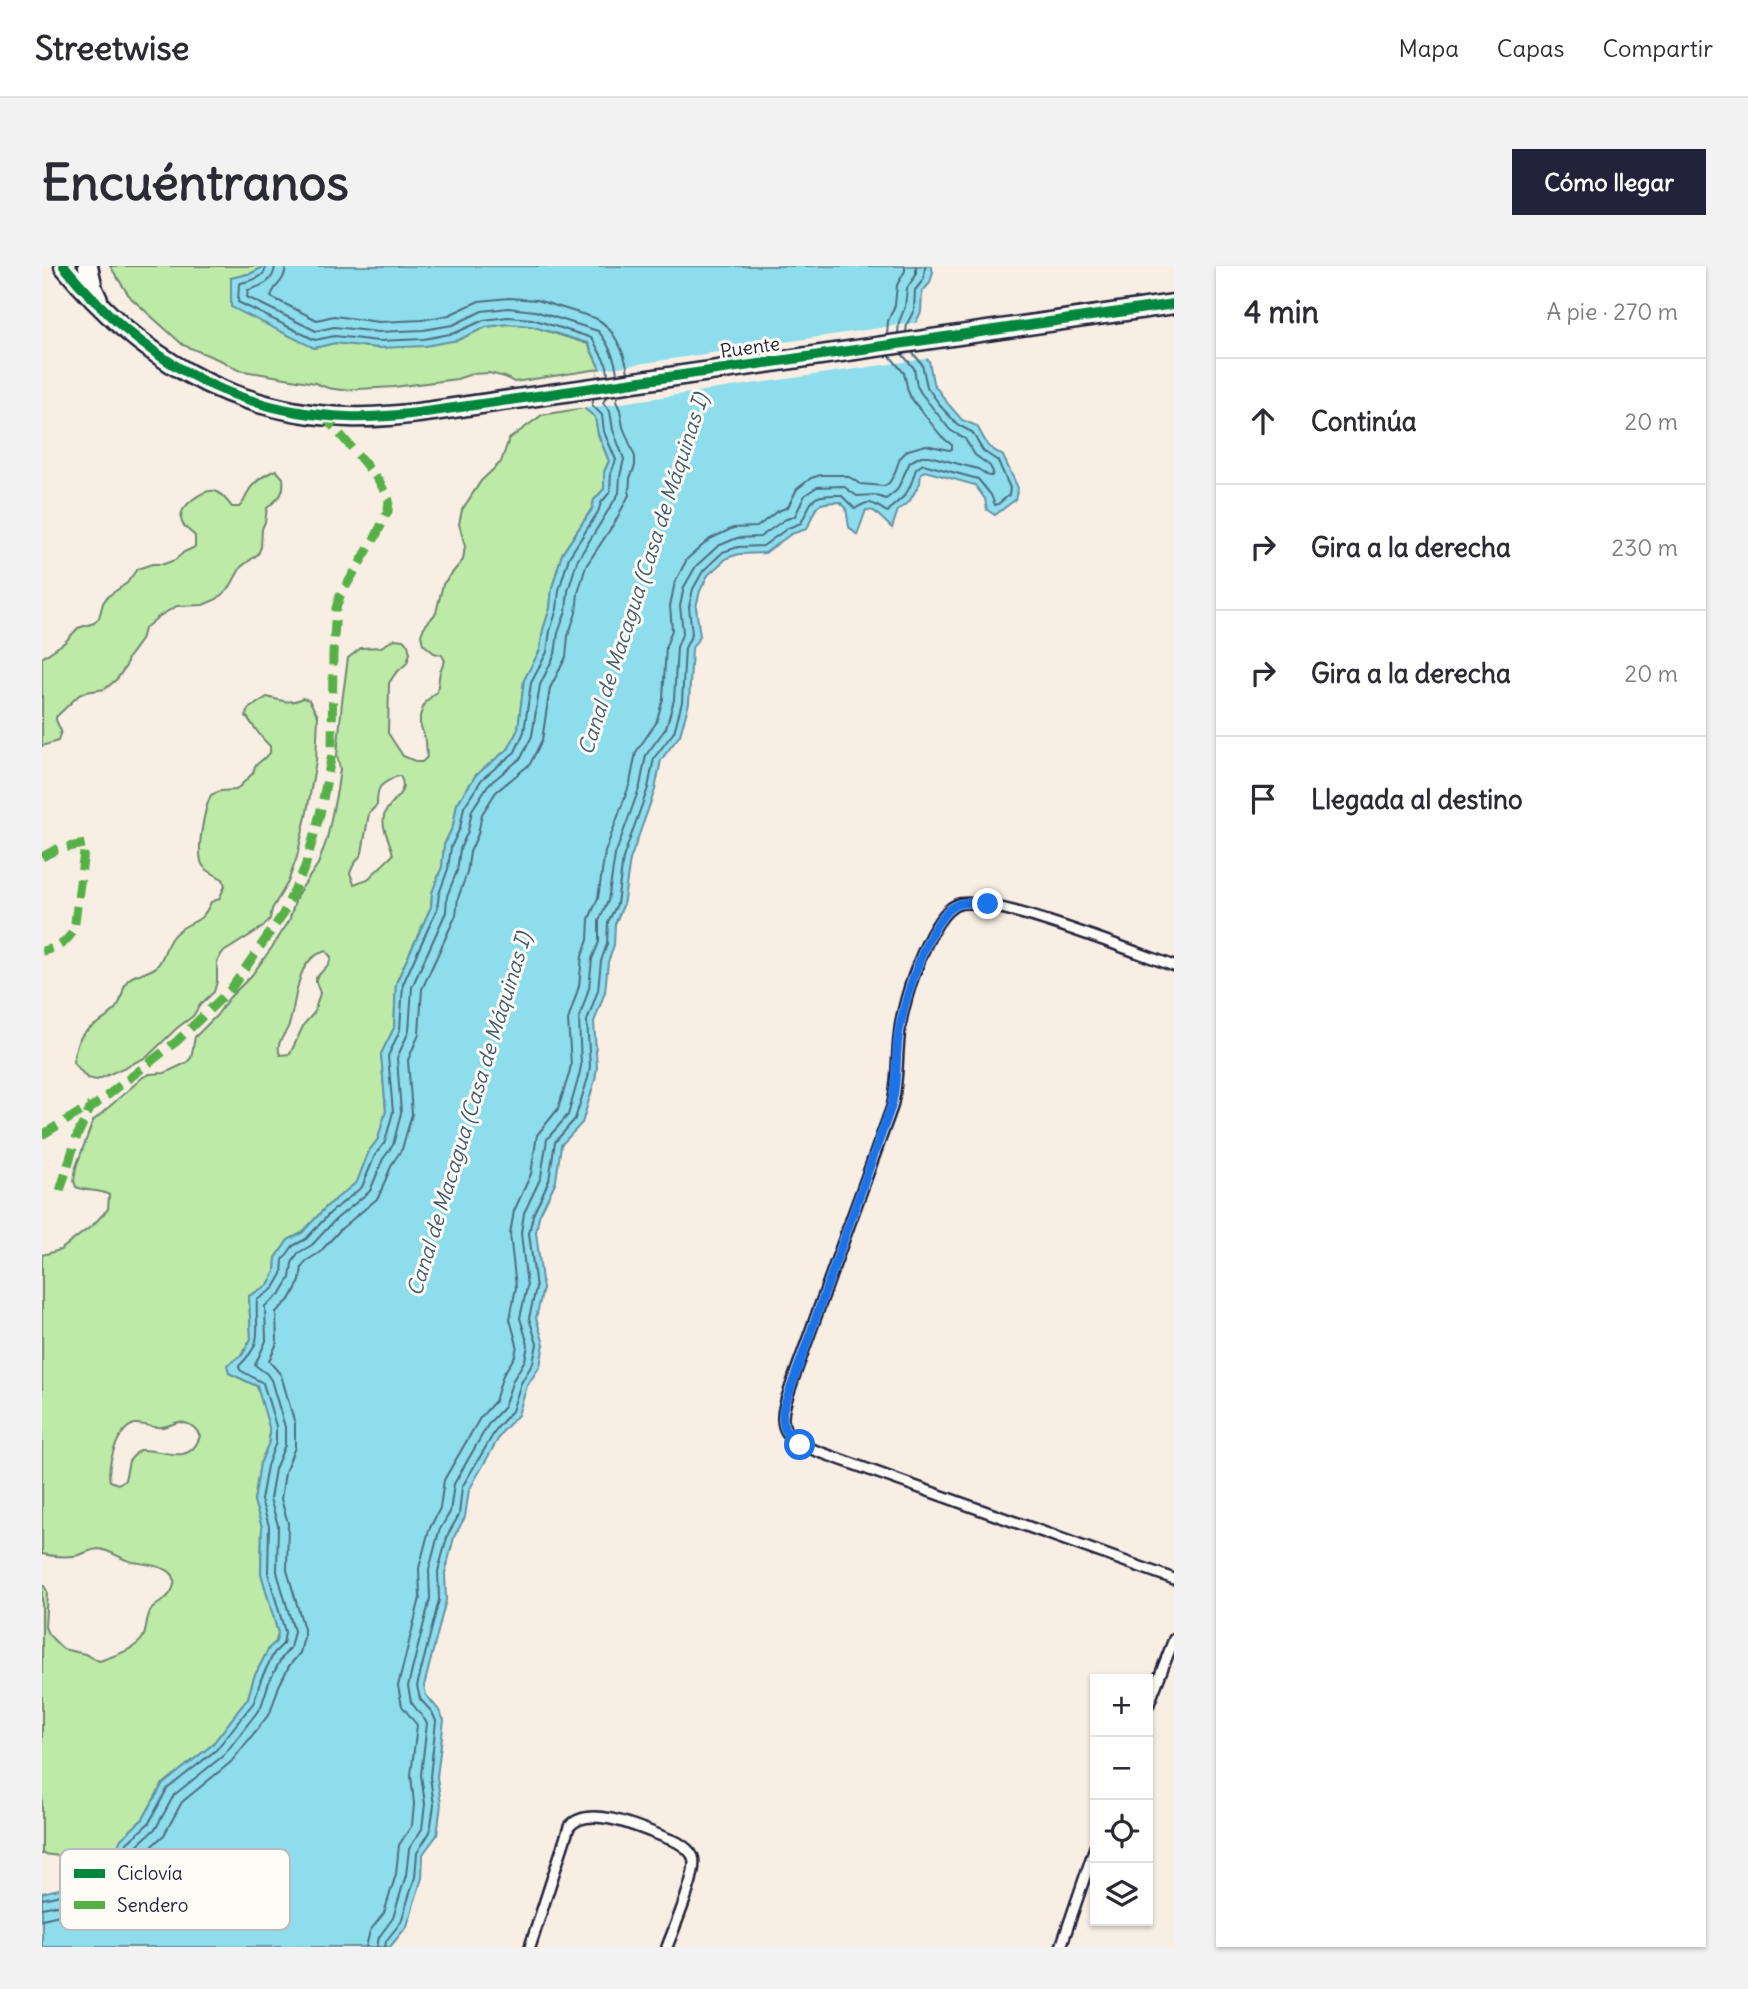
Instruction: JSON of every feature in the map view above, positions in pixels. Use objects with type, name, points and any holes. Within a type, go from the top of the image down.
[{"type":"street","name":"Puente","points":[[64,266],[102,309],[129,334],[185,373],[212,386],[268,405],[323,415],[374,417],[433,411],[1174,304]]},
{"type":"street","points":[[88,266],[93,289],[102,309]]},
{"type":"lane","points":[[1174,966],[1020,912],[988,904],[958,904],[945,912],[937,923],[918,966],[903,1011],[895,1092],[891,1107],[783,1410],[783,1422],[790,1439],[800,1445],[1174,1579]]},
{"type":"lane","points":[[1153,1693],[1174,1639]]},
{"type":"lane","points":[[530,1947],[569,1827],[584,1816],[597,1816],[677,1842],[685,1846],[694,1859],[693,1874],[667,1947]]},
{"type":"lane","points":[[1061,1947],[1090,1862]]},
{"type":"green space","points":[[110,266],[265,266],[252,273],[231,278],[314,348],[335,343],[378,348],[458,340],[486,327],[508,324],[531,326],[588,344],[600,369],[514,382],[489,373],[394,387],[341,390],[238,370],[183,345],[130,297]]},
{"type":"green space","points":[[584,408],[595,417],[598,434],[609,461],[604,472],[604,489],[594,500],[592,508],[562,554],[552,588],[540,650],[524,680],[518,729],[509,748],[476,775],[457,804],[453,826],[444,845],[442,867],[432,893],[431,907],[396,983],[394,1028],[381,1054],[386,1111],[378,1139],[369,1151],[357,1182],[326,1207],[302,1233],[288,1240],[276,1258],[275,1272],[268,1285],[249,1296],[251,1339],[229,1373],[257,1386],[270,1427],[269,1443],[260,1464],[254,1501],[262,1527],[261,1573],[278,1633],[276,1642],[269,1648],[254,1677],[248,1698],[212,1745],[162,1785],[143,1819],[121,1839],[117,1849],[60,1849],[60,1856],[42,1854],[42,1583],[47,1591],[45,1627],[48,1634],[63,1649],[85,1654],[99,1661],[124,1652],[141,1640],[149,1613],[169,1595],[174,1583],[173,1576],[168,1571],[129,1561],[103,1550],[96,1549],[70,1556],[42,1554],[42,1255],[60,1250],[93,1225],[108,1209],[109,1195],[76,1187],[74,1181],[76,1167],[93,1121],[143,1077],[165,1073],[191,1058],[195,1037],[251,976],[289,921],[297,895],[318,864],[327,839],[340,769],[337,755],[348,658],[361,648],[381,647],[395,639],[403,640],[408,645],[410,653],[407,663],[389,683],[388,733],[403,756],[417,762],[422,762],[427,757],[420,716],[425,702],[437,692],[440,671],[445,661],[442,655],[434,653],[423,644],[421,635],[436,613],[443,584],[463,560],[465,546],[459,524],[462,510],[481,481],[501,462],[509,439],[542,415]],"holes":[[[400,776],[403,788],[386,810],[383,821],[393,855],[368,879],[354,884],[350,873],[362,853],[369,813],[377,805],[381,786]],[[326,951],[331,957],[329,964],[316,978],[320,993],[314,1013],[304,1024],[290,1054],[280,1055],[280,1043],[289,1025],[303,971],[316,955]],[[178,1422],[196,1430],[200,1436],[195,1446],[182,1454],[139,1450],[129,1461],[125,1480],[118,1484],[110,1481],[114,1449],[129,1427],[135,1424],[162,1427]]]},
{"type":"green space","points":[[276,470],[283,478],[283,488],[278,498],[267,508],[258,554],[241,567],[230,587],[217,599],[203,605],[177,606],[144,629],[141,640],[117,679],[105,689],[79,695],[56,717],[61,731],[58,741],[42,746],[42,658],[65,642],[78,628],[94,623],[99,618],[107,597],[127,583],[137,569],[175,560],[195,547],[195,536],[181,521],[184,508],[193,499],[215,491],[232,507],[239,507],[253,484]]},
{"type":"green space","points":[[267,697],[289,702],[303,698],[309,700],[318,716],[316,761],[307,812],[297,857],[288,882],[272,909],[270,919],[263,927],[222,953],[217,962],[214,992],[193,1016],[147,1057],[97,1080],[87,1078],[73,1062],[80,1038],[111,1013],[120,1002],[128,980],[157,966],[172,937],[199,919],[211,902],[219,899],[225,886],[223,879],[206,869],[201,862],[200,843],[206,810],[211,795],[220,791],[236,790],[253,773],[255,766],[270,753],[270,746],[246,716],[248,709]]},
{"type":"water","name":"Canal de Macagua (Casa de Máquinas I)","points":[[265,266],[931,266],[933,272],[930,283],[922,292],[921,312],[914,326],[913,343],[929,361],[933,383],[962,420],[977,426],[988,446],[1003,456],[1018,488],[1015,500],[995,515],[987,510],[985,499],[975,485],[925,471],[921,473],[920,483],[909,502],[898,510],[892,528],[874,511],[866,510],[857,535],[849,527],[846,508],[840,502],[820,504],[807,529],[791,534],[765,553],[739,554],[727,558],[708,575],[700,591],[696,607],[700,636],[692,648],[689,703],[680,735],[661,760],[655,790],[630,860],[623,906],[615,924],[605,992],[594,1022],[597,1067],[595,1080],[582,1123],[561,1145],[556,1181],[539,1216],[536,1232],[543,1289],[536,1318],[544,1344],[540,1366],[527,1386],[518,1415],[502,1432],[469,1490],[465,1517],[454,1537],[445,1573],[446,1600],[424,1686],[426,1695],[444,1720],[437,1777],[441,1804],[437,1835],[423,1854],[422,1878],[407,1926],[390,1947],[42,1947],[42,1893],[60,1889],[60,1930],[290,1930],[290,1849],[117,1849],[121,1839],[143,1819],[162,1785],[212,1745],[248,1698],[254,1677],[269,1648],[276,1642],[278,1633],[261,1573],[262,1527],[254,1501],[260,1464],[269,1442],[269,1427],[257,1386],[229,1373],[227,1365],[243,1354],[251,1339],[249,1296],[268,1285],[275,1272],[276,1258],[288,1240],[302,1233],[326,1207],[357,1182],[369,1151],[378,1139],[386,1111],[381,1054],[394,1028],[396,983],[431,907],[432,893],[442,867],[444,845],[453,826],[457,804],[476,775],[509,748],[518,729],[524,680],[540,650],[552,588],[562,554],[592,509],[594,500],[604,489],[604,472],[609,461],[598,434],[595,417],[584,408],[600,369],[588,343],[531,326],[508,324],[486,327],[458,340],[425,346],[378,348],[335,343],[314,348],[231,307],[231,278],[252,273]]},
{"type":"pier","points":[[919,322],[917,342],[931,358],[580,409],[580,401],[598,373],[597,370]]},
{"type":"marked path","points":[[60,1191],[77,1136],[90,1109],[177,1041],[230,990],[283,914],[305,867],[320,814],[332,754],[336,608],[340,596],[376,536],[388,511],[389,500],[379,481],[323,415]]},
{"type":"marked path","points":[[42,857],[57,849],[85,844],[74,930],[61,945],[42,951]]},
{"type":"marked path","points":[[42,1135],[90,1106]]},
{"type":"cycle path","points":[[64,266],[123,327],[189,374],[225,391],[264,404],[305,413],[348,417],[380,417],[422,412],[1174,304]]},
{"type":"route","points":[[800,1445],[790,1439],[786,1432],[783,1410],[891,1107],[895,1092],[897,1048],[903,1011],[918,966],[937,923],[945,912],[958,904],[988,904]]}]
